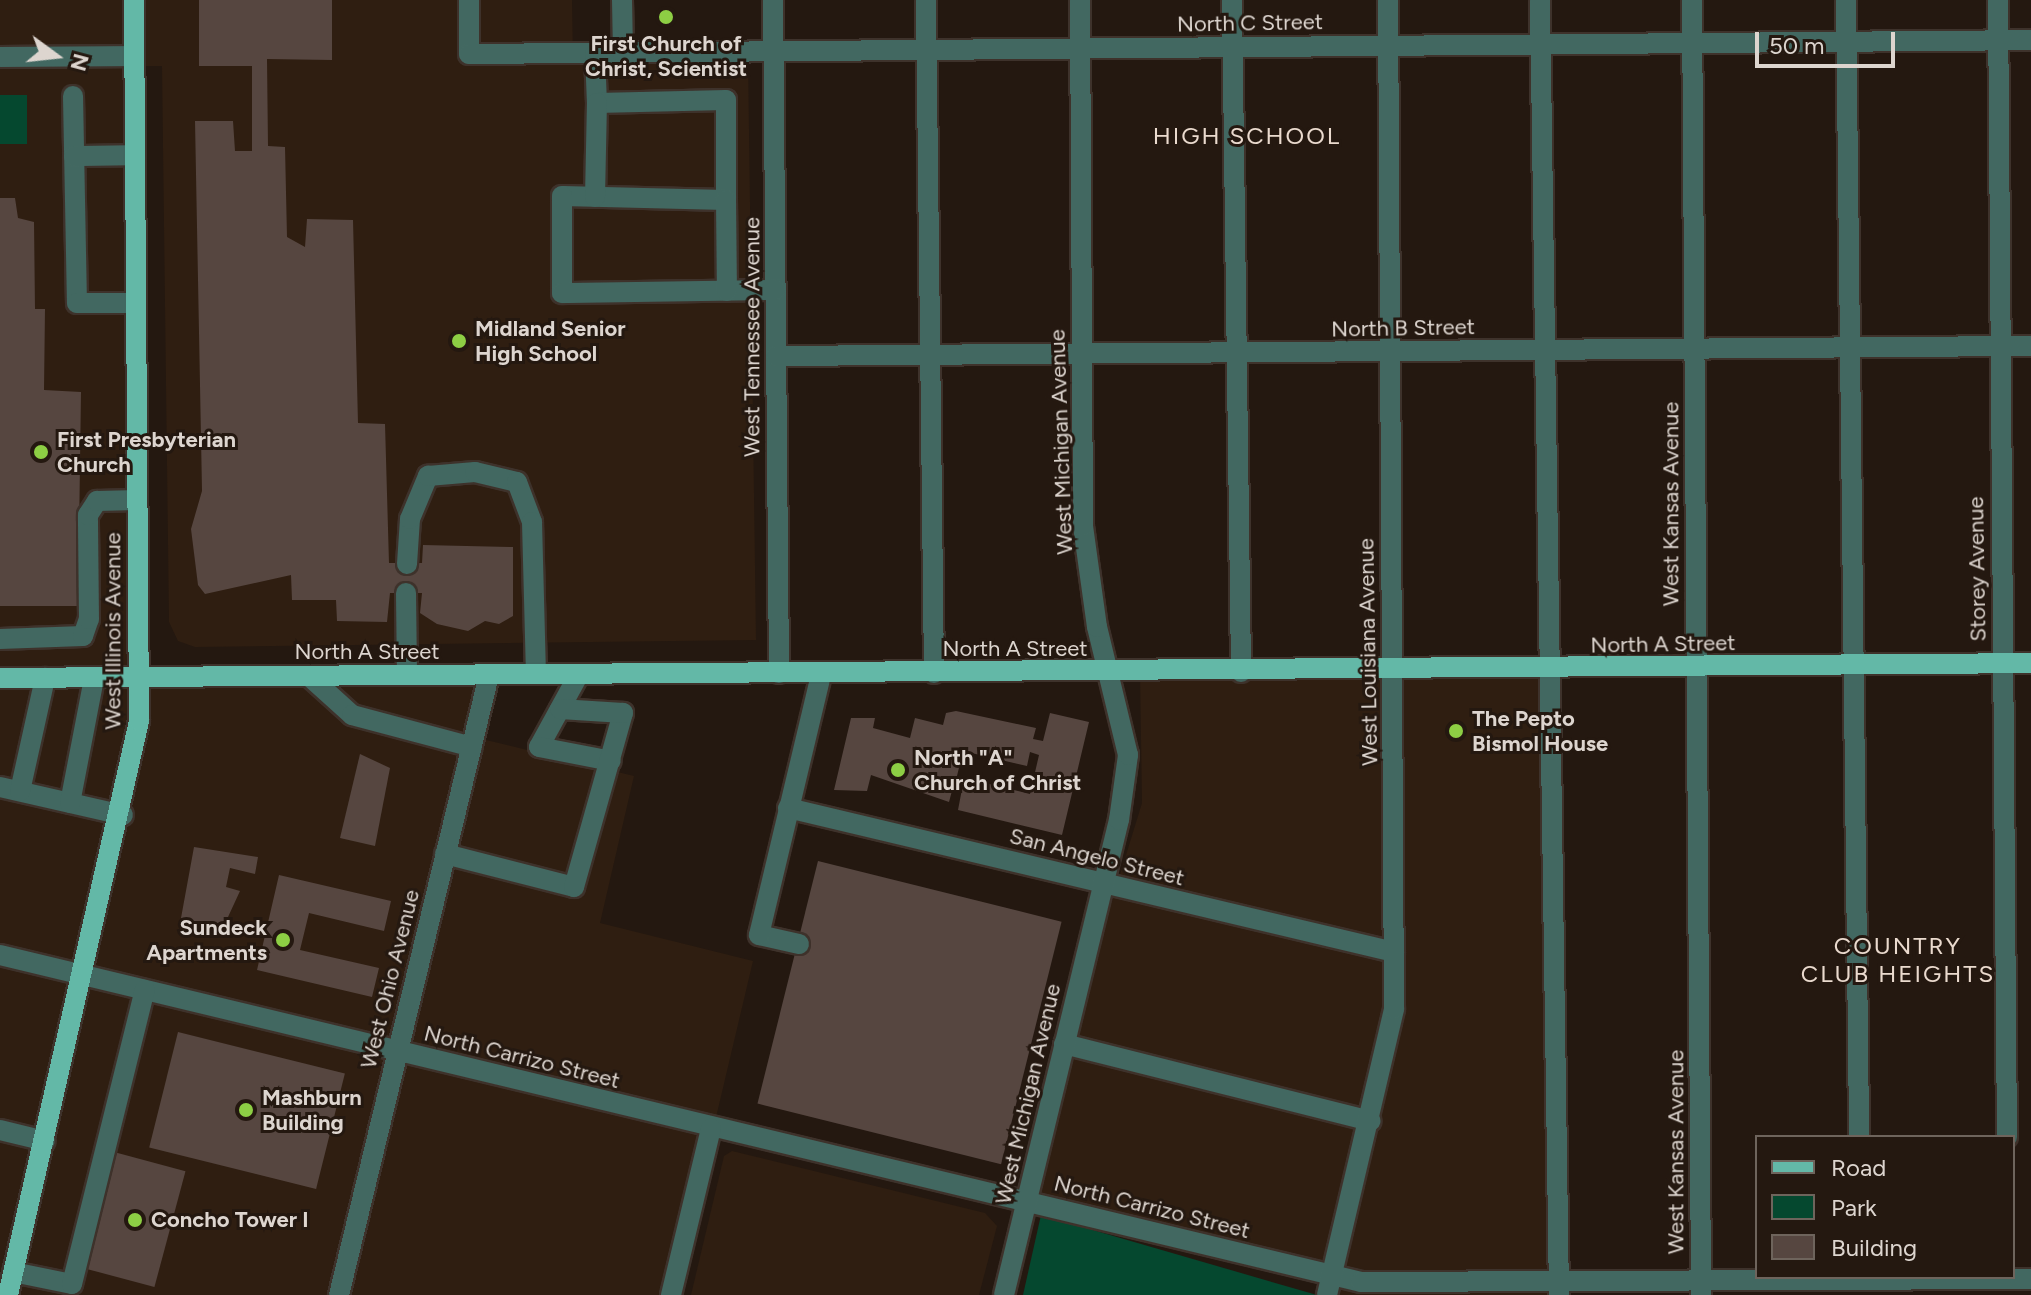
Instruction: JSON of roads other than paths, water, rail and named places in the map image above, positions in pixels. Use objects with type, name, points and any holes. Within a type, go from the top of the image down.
[{"type":"main road","name":"West Illinois Avenue","points":[[8,1295],[123,815],[139,677],[134,0]]},
{"type":"main road","name":"North A Street","points":[[0,678],[1392,671],[2031,663]]},
{"type":"street","name":"North C Street","points":[[469,0],[469,54],[2031,40]]},
{"type":"street","points":[[622,0],[623,54]]},
{"type":"street","name":"West Tennessee Avenue","points":[[773,0],[779,673]]},
{"type":"street","points":[[926,0],[934,673]]},
{"type":"street","name":"West Michigan Avenue","points":[[1004,1295],[1102,882],[1128,755],[1109,672],[1083,526],[1080,0]]},
{"type":"street","points":[[1232,0],[1241,672]]},
{"type":"street","name":"West Louisiana Avenue","points":[[1327,1295],[1393,1023],[1388,0]]},
{"type":"street","points":[[1540,0],[1559,1288]]},
{"type":"street","name":"West Kansas Avenue","points":[[1692,0],[1701,1288]]},
{"type":"street","points":[[1846,0],[1859,1135]]},
{"type":"street","name":"Storey Avenue","points":[[1998,0],[2007,1135]]},
{"type":"street","points":[[595,54],[595,197]]},
{"type":"street","points":[[0,57],[134,56]]},
{"type":"street","points":[[73,96],[77,303],[135,303]]},
{"type":"street","points":[[597,103],[726,100],[727,291]]},
{"type":"street","points":[[74,156],[135,155]]},
{"type":"street","points":[[726,200],[562,196],[562,293],[776,290]]},
{"type":"street","name":"North B Street","points":[[776,356],[2031,346]]},
{"type":"street","points":[[407,564],[410,519],[428,476],[475,472],[517,482],[532,522],[536,674]]},
{"type":"street","points":[[0,639],[87,630],[88,515],[97,501],[137,500]]},
{"type":"street","points":[[406,593],[407,675]]},
{"type":"street","points":[[579,674],[539,747],[611,761]]},
{"type":"street","points":[[799,944],[759,935],[821,674]]},
{"type":"street","name":"West Ohio Avenue","points":[[339,1295],[489,675]]},
{"type":"street","points":[[309,676],[352,715],[472,747]]},
{"type":"street","points":[[45,678],[10,789],[123,815]]},
{"type":"street","points":[[70,803],[94,678]]},
{"type":"street","points":[[445,854],[574,887],[623,713],[560,709]]},
{"type":"street","name":"San Angelo Street","points":[[788,808],[1394,952]]},
{"type":"street","name":"North Carrizo Street","points":[[0,955],[711,1129],[1361,1282],[1438,1288],[1701,1288],[2008,1284],[2031,1279]]},
{"type":"street","points":[[13,1272],[72,1284],[145,990]]},
{"type":"street","points":[[1064,1044],[1370,1121]]},
{"type":"street","points":[[671,1295],[711,1129]]},
{"type":"street","points":[[0,1130],[45,1141]]},
{"type":"place","name":"First Church of Christ, Scientist","points":[[666,17]]},
{"type":"place","name":"Midland Senior High School","points":[[459,341]]},
{"type":"place","name":"First Presbyterian Church","points":[[41,452]]},
{"type":"place","name":"The Pepto Bismol House","points":[[1456,731]]},
{"type":"place","name":"North \"A\" Church of Christ","points":[[898,770]]},
{"type":"place","name":"Sundeck Apartments","points":[[283,940]]},
{"type":"place","name":"Mashburn Building","points":[[246,1110]]},
{"type":"place","name":"Concho Tower I","points":[[135,1220]]},
{"type":"district","name":"HIGH SCHOOL","points":[[1247,136]]},
{"type":"district","name":"COUNTRY CLUB HEIGHTS","points":[[1898,960]]}]
